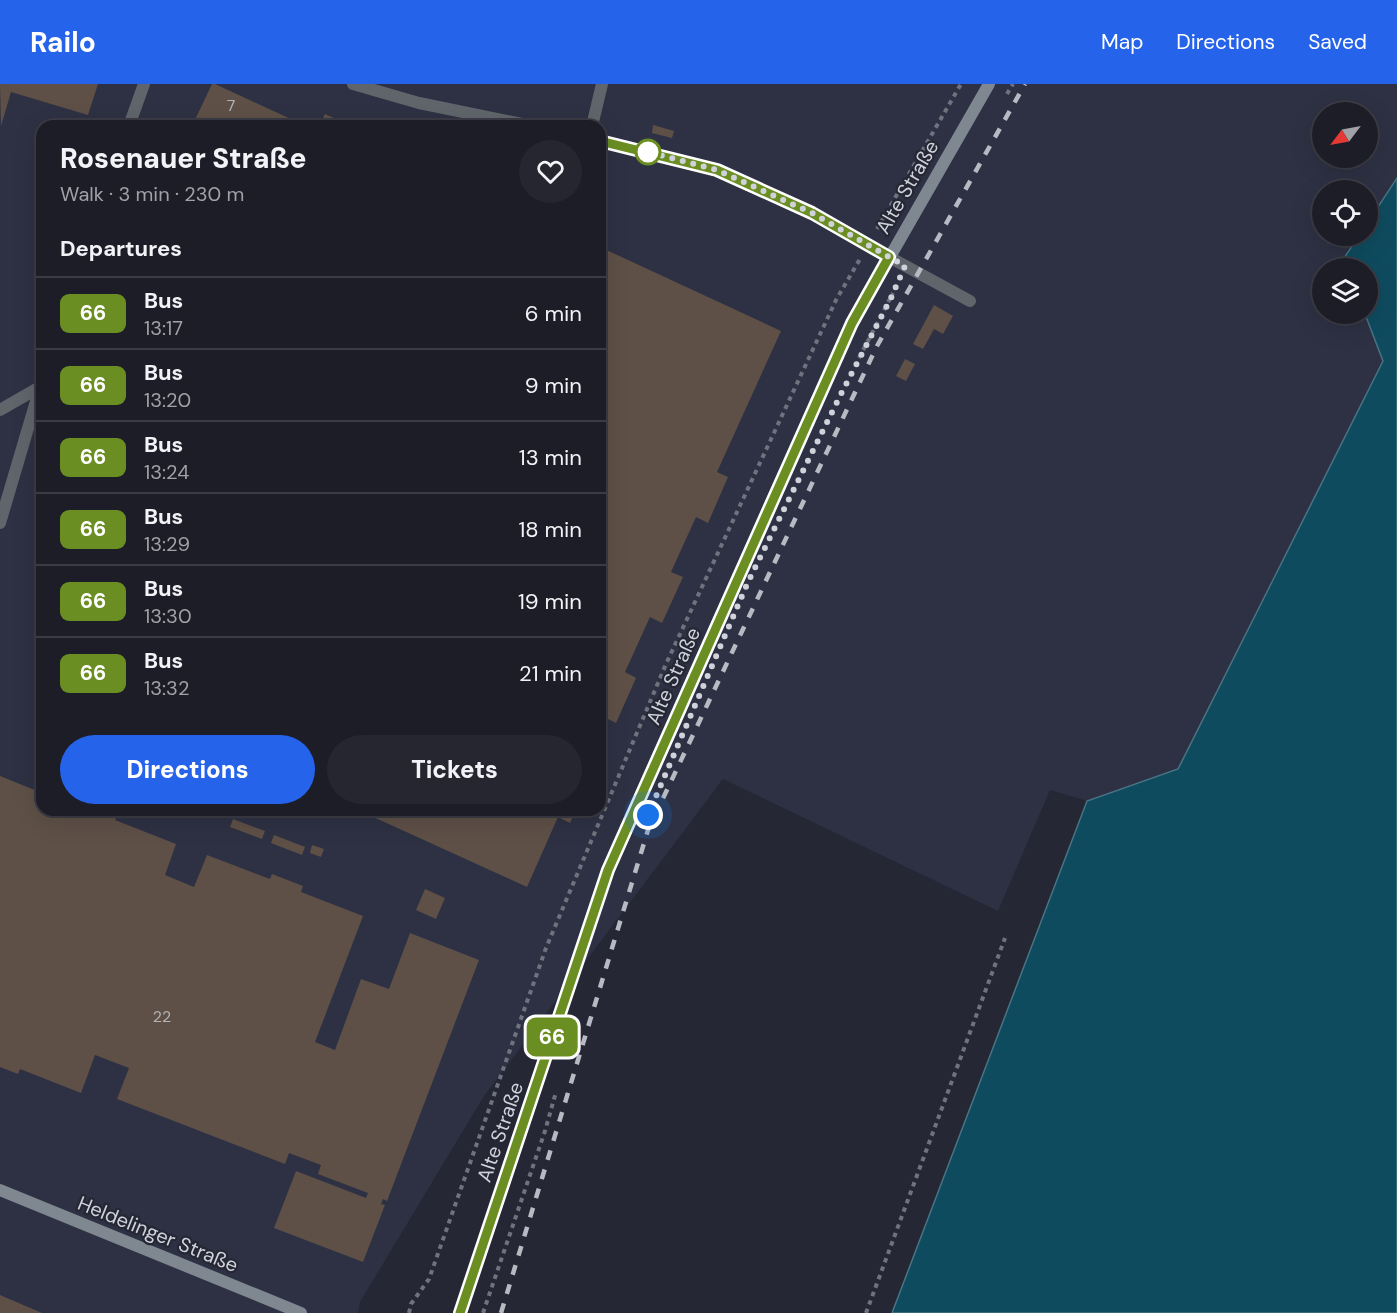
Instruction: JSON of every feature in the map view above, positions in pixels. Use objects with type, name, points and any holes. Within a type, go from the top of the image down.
[{"type":"street","points":[[131,120],[144,84]]},
{"type":"street","points":[[353,84],[418,104],[501,120]]},
{"type":"street","points":[[593,120],[602,84]]},
{"type":"street","name":"Alte Straße","points":[[460,1313],[608,870],[852,323],[989,84]]},
{"type":"street","points":[[606,142],[717,170],[812,213],[970,301]]},
{"type":"street","points":[[0,410],[36,387]]},
{"type":"street","points":[[0,523],[6,486],[36,399]]},
{"type":"street","name":"Heldelinger Straße","points":[[0,1190],[301,1313]]},
{"type":"path","points":[[606,806],[666,664],[836,300],[961,84]]},
{"type":"path","points":[[1001,104],[1013,84]]},
{"type":"path","points":[[858,360],[905,266]]},
{"type":"path","points":[[408,1313],[411,1304],[429,1279],[546,948],[602,816]]},
{"type":"path","points":[[866,1313],[1005,938]]},
{"type":"path","points":[[483,1313],[545,1131],[557,1087]]},
{"type":"shaded area","points":[[0,84],[1397,84],[1397,178],[1378,207],[1378,180],[1312,180],[1312,246],[1352,246],[1344,258],[1312,258],[1312,324],[1369,324],[1383,361],[1178,769],[1087,801],[1050,790],[998,911],[723,779],[484,1096],[360,1302],[358,1313],[0,1313]]},
{"type":"shaded area","points":[[1397,178],[1397,1313],[892,1313],[1087,801],[1178,769],[1383,361],[1369,324],[1378,324],[1378,258],[1344,258],[1352,246],[1378,246],[1378,207]]},
{"type":"building","points":[[0,84],[98,84],[88,115],[11,92],[1,126]]},
{"type":"building","points":[[212,84],[215,84],[293,120],[195,120]]},
{"type":"building","points":[[325,114],[338,120],[322,120]]},
{"type":"building","points":[[653,125],[674,131],[672,138],[652,133]]},
{"type":"building","points":[[606,250],[781,331],[717,472],[728,477],[708,523],[696,517],[671,572],[683,577],[662,623],[650,617],[625,672],[636,678],[616,723],[606,718]]},
{"type":"building","points":[[934,305],[953,316],[943,334],[934,329],[923,349],[913,344]]},
{"type":"building","points":[[905,359],[915,364],[906,381],[896,376]]},
{"type":"building","points":[[0,776],[36,791],[36,816],[117,816],[115,820],[176,844],[165,875],[194,887],[207,855],[270,879],[272,874],[303,886],[301,892],[363,916],[315,1042],[335,1050],[361,979],[389,989],[410,933],[479,960],[387,1201],[383,1199],[381,1204],[385,1205],[363,1262],[274,1228],[296,1171],[366,1198],[368,1193],[318,1174],[321,1165],[289,1153],[285,1164],[117,1099],[129,1068],[95,1055],[81,1093],[20,1069],[18,1074],[0,1067]]},
{"type":"building","points":[[371,816],[573,816],[570,823],[558,817],[527,887]]},
{"type":"building","points":[[233,819],[265,831],[262,839],[230,827]]},
{"type":"building","points":[[274,835],[305,847],[302,855],[271,843]]},
{"type":"building","points":[[312,845],[324,849],[321,857],[310,853]]},
{"type":"building","points":[[425,889],[445,898],[436,919],[416,910]]},
{"type":"building","points":[[0,1295],[42,1313],[0,1313]]},
{"type":"railway","points":[[501,1313],[648,830],[877,346],[1025,84]]},
{"type":"bus line","name":"66","points":[[460,1313],[608,870],[852,323],[889,257],[812,213],[717,170],[606,142]]},
{"type":"route","points":[[648,152],[717,170],[812,213],[905,266],[748,582],[648,815]]}]
